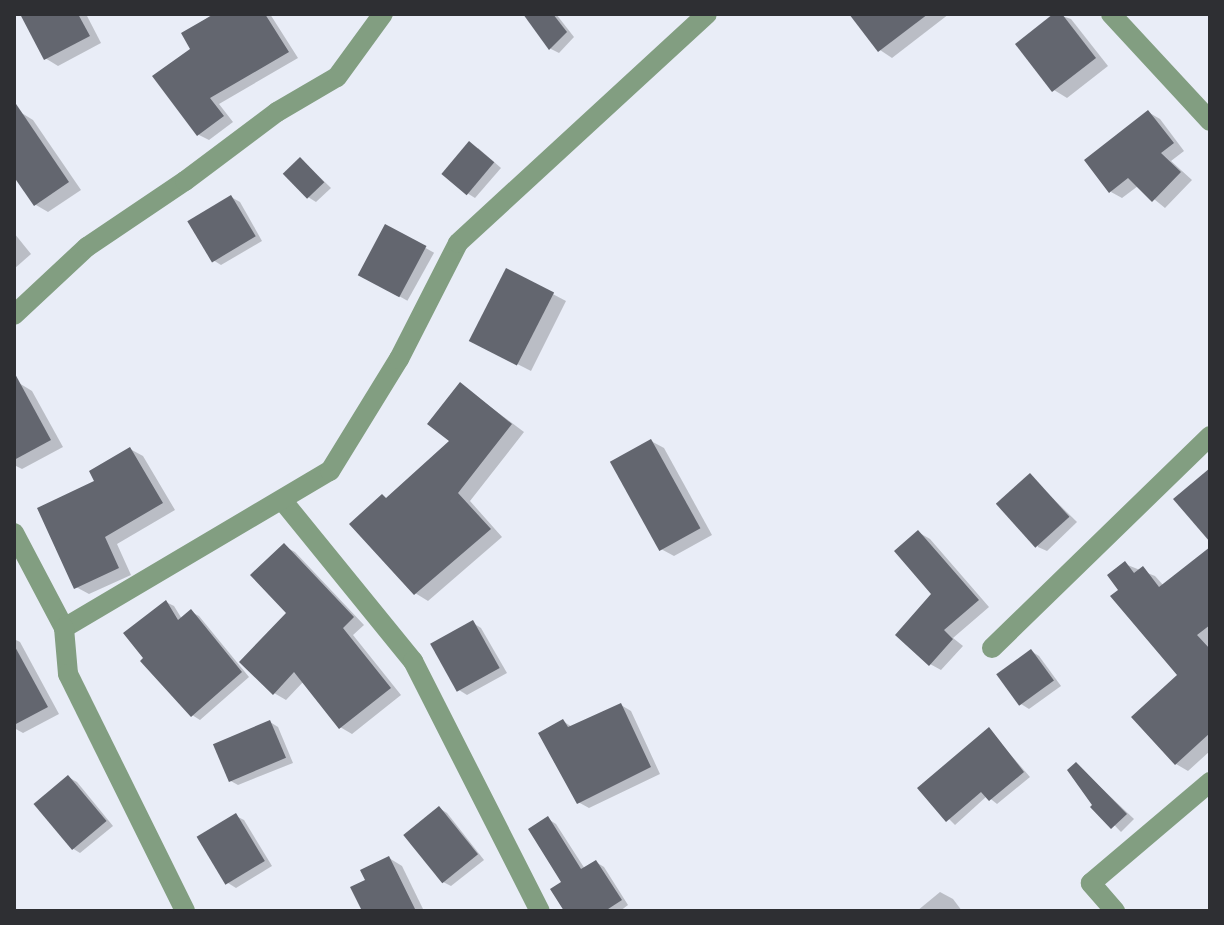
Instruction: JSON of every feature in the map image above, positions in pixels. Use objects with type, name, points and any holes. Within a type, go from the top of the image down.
[{"type":"street","points":[[14,315],[87,247],[185,181],[277,112],[337,77],[383,14]]},
{"type":"street","points":[[64,628],[330,471],[399,359],[458,243],[707,14]]},
{"type":"street","points":[[1111,14],[1210,121]]},
{"type":"street","points":[[992,648],[1210,436]]},
{"type":"street","points":[[282,500],[413,661],[540,911]]},
{"type":"street","points":[[14,533],[64,628],[68,674],[185,911]]},
{"type":"street","points":[[1115,911],[1091,883],[1210,782]]},
{"type":"building","points":[[20,14],[78,14],[90,36],[44,60]]},
{"type":"building","points":[[214,14],[265,14],[289,52],[210,98],[224,116],[197,136],[152,76],[190,49],[181,33]]},
{"type":"building","points":[[523,14],[553,14],[567,32],[549,50]]},
{"type":"building","points":[[849,14],[928,14],[878,52]]},
{"type":"building","points":[[1053,14],[1062,14],[1096,58],[1052,92],[1015,44]]},
{"type":"building","points":[[14,101],[69,182],[34,206],[14,177]]},
{"type":"building","points":[[1148,110],[1174,143],[1161,153],[1181,172],[1152,202],[1128,178],[1109,193],[1084,160]]},
{"type":"building","points":[[469,141],[494,162],[467,195],[441,174]]},
{"type":"building","points":[[300,157],[324,182],[307,199],[283,174]]},
{"type":"building","points":[[231,195],[256,236],[212,262],[187,221]]},
{"type":"building","points":[[385,224],[426,246],[399,297],[358,275]]},
{"type":"building","points":[[506,268],[554,293],[517,366],[469,341]]},
{"type":"building","points":[[14,372],[51,440],[14,460]]},
{"type":"building","points":[[460,382],[512,424],[458,493],[491,529],[414,595],[349,524],[382,494],[386,498],[449,441],[427,424]]},
{"type":"building","points":[[651,439],[700,528],[659,551],[610,462]]},
{"type":"building","points":[[130,447],[163,503],[105,537],[119,568],[74,589],[37,508],[94,481],[89,471]]},
{"type":"building","points":[[1210,468],[1210,542],[1173,499]]},
{"type":"building","points":[[1030,473],[1069,517],[1035,548],[996,504]]},
{"type":"building","points":[[918,530],[979,600],[944,630],[953,639],[929,666],[895,635],[931,594],[894,551]]},
{"type":"building","points":[[284,543],[354,617],[343,628],[391,688],[339,729],[294,672],[273,695],[239,662],[286,613],[250,575]]},
{"type":"building","points":[[1210,547],[1210,625],[1197,635],[1210,649],[1210,733],[1175,765],[1131,717],[1177,675],[1110,596],[1118,590],[1107,575],[1125,561],[1134,573],[1143,566],[1159,587]]},
{"type":"building","points":[[166,600],[178,620],[191,609],[242,672],[191,717],[140,661],[143,658],[123,633]]},
{"type":"building","points":[[473,620],[500,668],[457,692],[430,644]]},
{"type":"building","points":[[14,645],[48,707],[14,725]]},
{"type":"building","points":[[1031,649],[1054,681],[1019,706],[996,674]]},
{"type":"building","points":[[621,703],[651,767],[577,804],[538,733],[563,719],[568,727]]},
{"type":"building","points":[[270,720],[286,758],[229,782],[213,744]]},
{"type":"building","points":[[989,727],[1024,772],[989,801],[981,792],[946,822],[917,788]]},
{"type":"building","points":[[1076,762],[1127,814],[1111,829],[1090,807],[1092,805],[1067,770]]},
{"type":"building","points":[[68,775],[107,821],[72,850],[34,804]]},
{"type":"building","points":[[439,806],[478,854],[442,883],[403,835]]},
{"type":"building","points":[[236,813],[265,861],[225,885],[197,837]]},
{"type":"building","points":[[548,816],[581,869],[596,860],[622,900],[605,911],[564,911],[550,889],[561,882],[528,829]]},
{"type":"building","points":[[389,856],[416,911],[362,911],[350,887],[365,880],[360,870]]}]
